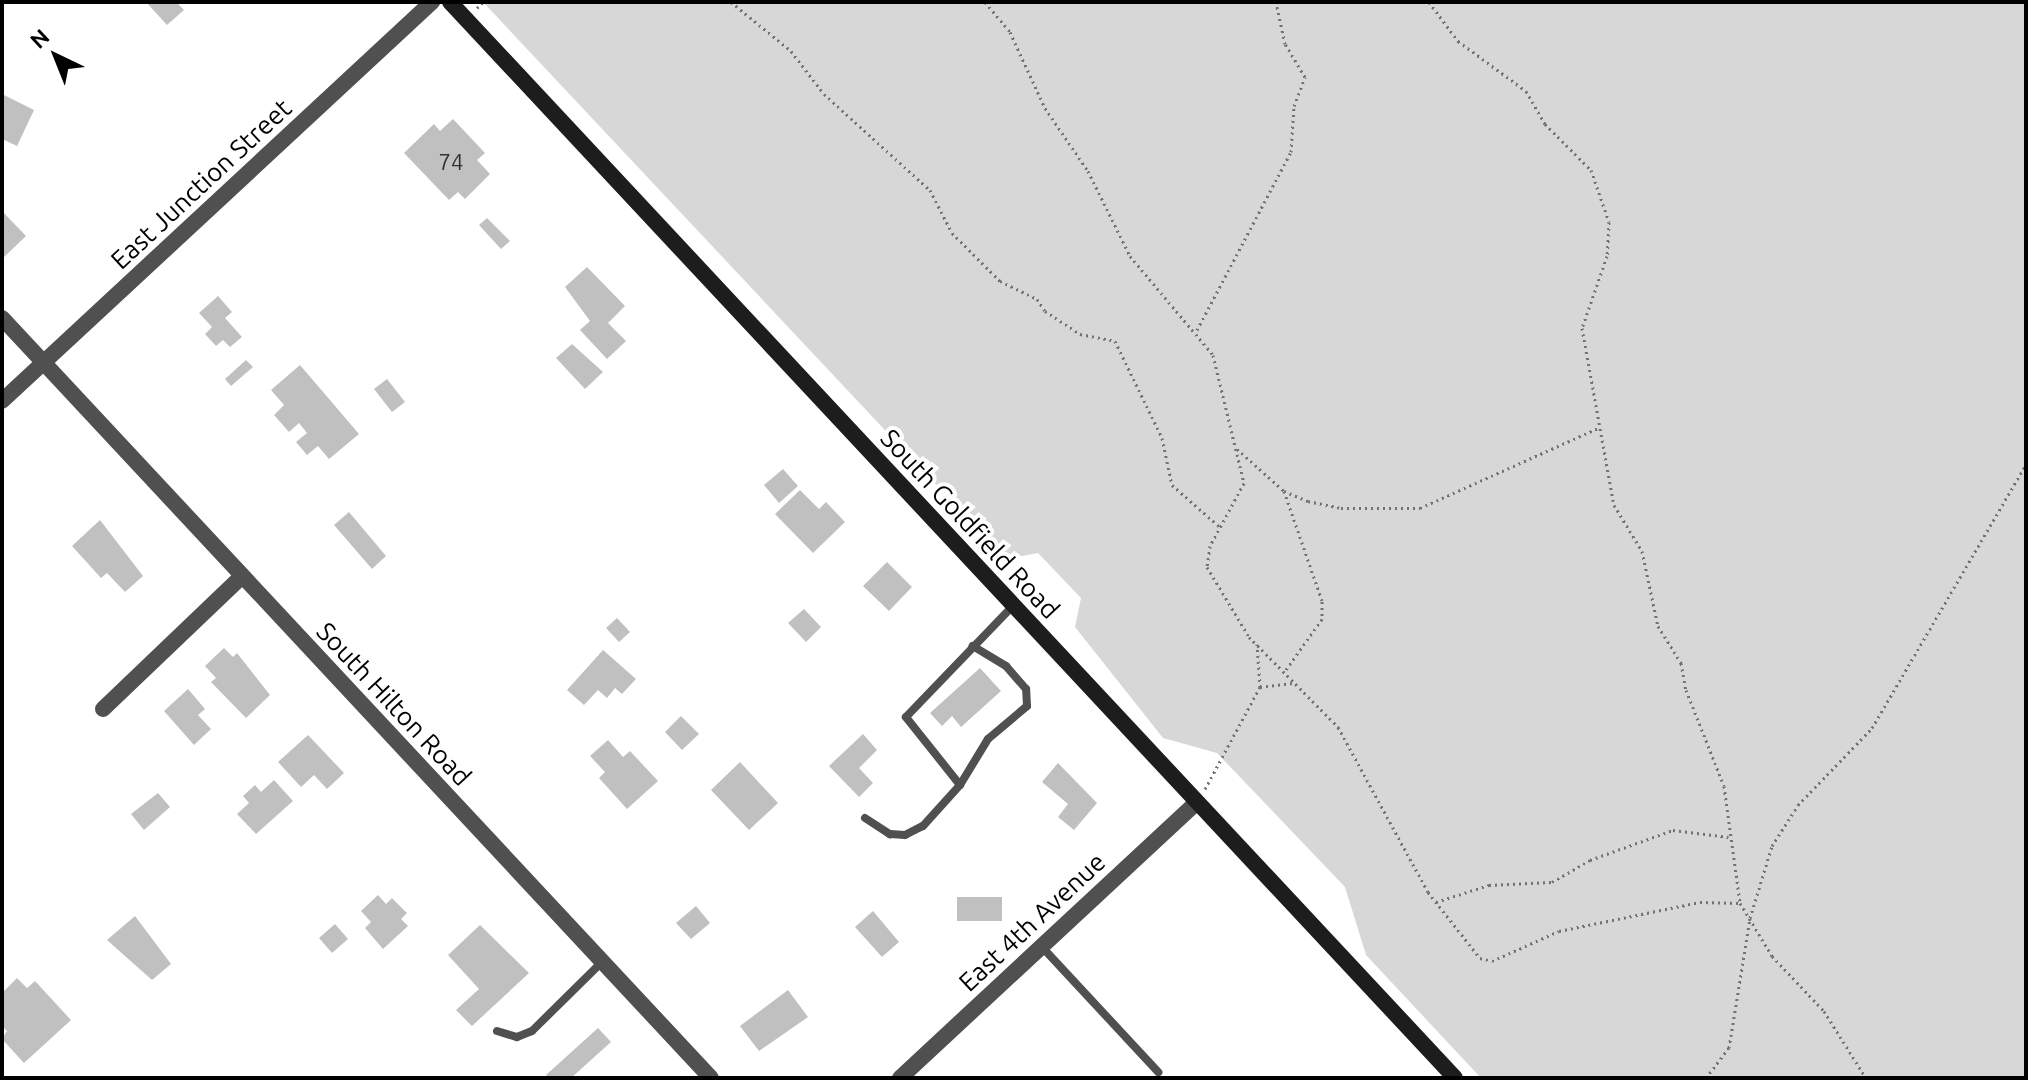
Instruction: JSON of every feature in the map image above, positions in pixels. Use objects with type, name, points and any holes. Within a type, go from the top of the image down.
[{"type":"main road","name":"South Goldfield Road","points":[[450,2],[1455,1078]]},
{"type":"street","name":"East Junction Street","points":[[2,401],[432,2]]},
{"type":"street","name":"South Hilton Road","points":[[2,318],[711,1078]]},
{"type":"street","points":[[103,709],[242,576]]},
{"type":"street","name":"East 4th Avenue","points":[[900,1078],[1197,802]]},
{"type":"lane","points":[[960,785],[909,727],[907,711],[1014,606]]},
{"type":"lane","points":[[865,818],[890,834],[905,835],[923,826],[960,785],[975,755],[1018,717],[1029,699],[1006,666],[973,646]]},
{"type":"lane","points":[[1041,947],[1158,1072]]},
{"type":"lane","points":[[497,1031],[517,1037],[532,1031],[602,962]]},
{"type":"path","points":[[731,2],[791,51],[824,94],[930,190],[952,233],[1000,281],[1037,299],[1045,311],[1080,334],[1115,341],[1162,438],[1172,485],[1220,527]]},
{"type":"path","points":[[985,2],[1010,32],[1045,108],[1088,171],[1130,256],[1197,330],[1213,355],[1244,483],[1220,527],[1207,567],[1257,644],[1338,727],[1436,902],[1480,958],[1492,961],[1559,931],[1700,902],[1740,903]]},
{"type":"path","points":[[1197,330],[1291,152],[1294,106],[1305,77],[1285,44],[1276,2]]},
{"type":"path","points":[[1429,2],[1458,41],[1526,91],[1545,124],[1591,170],[1609,222],[1607,256],[1582,328],[1614,505],[1642,551],[1658,626],[1681,663],[1686,690],[1724,786],[1740,903],[1772,956],[1824,1011],[1866,1078]]},
{"type":"path","points":[[1237,449],[1284,491],[1341,508],[1420,508],[1598,428]]},
{"type":"path","points":[[1706,1078],[1729,1048],[1750,918],[1772,846],[1798,805],[1872,728],[2026,464]]},
{"type":"path","points":[[1284,491],[1322,601],[1322,619],[1285,671]]},
{"type":"path","points":[[1197,802],[1236,740],[1243,710],[1260,687],[1257,644]]},
{"type":"path","points":[[1260,687],[1297,683]]},
{"type":"path","points":[[1436,902],[1489,885],[1552,882],[1590,860],[1673,830],[1729,837]]},
{"type":"shaded area","points":[[483,2],[2026,2],[2026,1078],[1481,1078],[1366,955],[1345,887],[1217,753],[1163,738],[1075,627],[1081,598],[1038,553],[1006,559]]},
{"type":"building","points":[[146,2],[176,2],[184,10],[167,25]]},
{"type":"building","points":[[2,94],[34,110],[17,146],[2,139]]},
{"type":"building","points":[[453,119],[485,153],[477,160],[490,174],[465,199],[458,192],[449,200],[404,153],[434,124],[440,131]]},
{"type":"building","points":[[2,211],[26,236],[2,259]]},
{"type":"building","points":[[487,218],[510,241],[501,249],[479,225]]},
{"type":"building","points":[[587,267],[625,306],[608,323],[626,341],[607,359],[580,330],[590,321],[565,287]]},
{"type":"building","points":[[218,296],[232,312],[225,318],[242,337],[230,347],[223,340],[216,346],[205,334],[212,327],[199,313]]},
{"type":"building","points":[[572,344],[603,372],[585,389],[556,358]]},
{"type":"building","points":[[246,360],[253,367],[231,386],[225,379]]},
{"type":"building","points":[[300,365],[359,434],[329,459],[318,446],[307,455],[296,442],[307,433],[299,423],[289,432],[274,415],[284,405],[271,390]]},
{"type":"building","points":[[387,379],[405,402],[392,412],[374,389]]},
{"type":"building","points":[[783,469],[798,486],[779,503],[764,485]]},
{"type":"building","points":[[800,490],[819,509],[826,502],[845,522],[813,553],[775,514]]},
{"type":"building","points":[[349,512],[386,556],[372,569],[334,525]]},
{"type":"building","points":[[100,520],[143,576],[125,592],[107,573],[101,578],[72,546]]},
{"type":"building","points":[[887,562],[912,587],[889,611],[863,586]]},
{"type":"building","points":[[804,609],[821,627],[806,642],[788,623]]},
{"type":"building","points":[[617,618],[630,632],[619,642],[606,628]]},
{"type":"building","points":[[224,648],[233,657],[237,653],[270,695],[246,718],[211,682],[216,678],[205,666]]},
{"type":"building","points":[[603,650],[636,679],[622,694],[615,688],[607,698],[598,690],[584,705],[567,690]]},
{"type":"building","points":[[980,668],[1001,691],[961,727],[952,716],[942,726],[930,713]]},
{"type":"building","points":[[188,689],[205,709],[198,715],[211,729],[194,745],[164,711]]},
{"type":"building","points":[[681,716],[699,734],[682,750],[665,732]]},
{"type":"building","points":[[863,734],[877,750],[859,768],[873,783],[859,797],[829,766]]},
{"type":"building","points":[[308,735],[344,773],[327,789],[314,775],[301,787],[278,762]]},
{"type":"building","points":[[608,740],[623,757],[630,751],[658,781],[627,809],[599,778],[605,772],[590,756]]},
{"type":"building","points":[[740,762],[778,803],[749,830],[711,790]]},
{"type":"building","points":[[1058,763],[1097,803],[1074,830],[1058,817],[1068,804],[1042,782]]},
{"type":"building","points":[[274,780],[293,801],[256,834],[237,814],[249,803],[243,796],[255,785],[261,792]]},
{"type":"building","points":[[158,793],[170,807],[144,830],[131,814]]},
{"type":"building","points":[[378,895],[386,904],[392,898],[407,913],[401,919],[408,926],[383,949],[365,928],[371,922],[361,911]]},
{"type":"building","points":[[957,897],[1002,897],[1002,921],[957,921]]},
{"type":"building","points":[[696,906],[710,923],[691,939],[676,923]]},
{"type":"building","points":[[873,911],[899,942],[882,957],[855,927]]},
{"type":"building","points":[[135,916],[171,964],[152,980],[107,940]]},
{"type":"building","points":[[335,924],[348,939],[332,953],[319,938]]},
{"type":"building","points":[[480,925],[529,973],[472,1026],[456,1010],[479,989],[448,955]]},
{"type":"building","points":[[17,978],[27,988],[35,981],[71,1020],[24,1063],[2,1039],[7,1031],[2,1026],[2,993]]},
{"type":"building","points":[[788,990],[808,1017],[759,1051],[740,1026]]},
{"type":"building","points":[[598,1028],[611,1042],[571,1078],[550,1078],[546,1075]]}]
